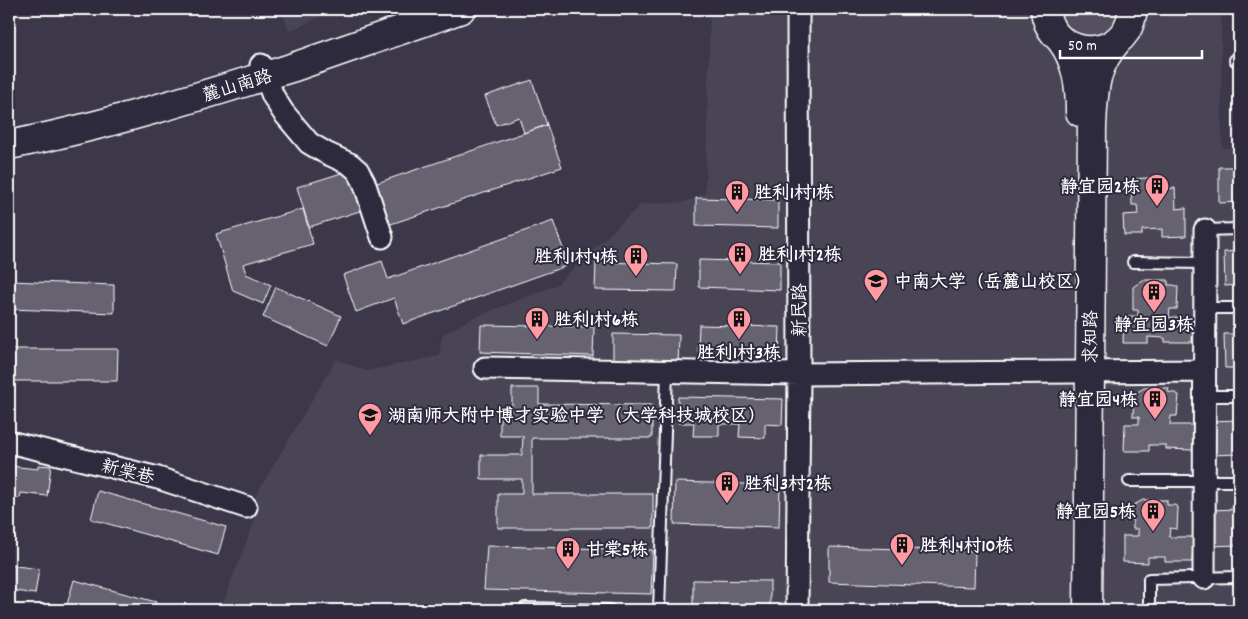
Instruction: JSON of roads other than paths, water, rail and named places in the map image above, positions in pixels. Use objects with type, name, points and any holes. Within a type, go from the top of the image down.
[{"type":"street","name":"麓山南路","points":[[9,145],[53,136],[142,113],[431,9]]},
{"type":"street","name":"麓山南路","points":[[9,132],[263,71],[291,68],[462,9]]},
{"type":"street","name":"新民路","points":[[797,610],[799,374],[798,9]]},
{"type":"street","name":"求知路","points":[[1077,610],[1094,94],[1101,64],[1110,48],[1126,31],[1131,21],[1133,9]]},
{"type":"street","name":"求知路","points":[[1044,10],[1053,32],[1068,49],[1076,70],[1080,102],[1088,610]]},
{"type":"street","points":[[1060,40],[1074,48],[1089,50],[1104,48],[1118,40]]},
{"type":"street","points":[[263,71],[273,96],[283,112],[309,142],[326,153],[350,164],[358,171],[364,182],[382,237]]},
{"type":"street","points":[[1204,578],[1205,230]]},
{"type":"street","points":[[485,368],[799,374],[1204,371]]},
{"type":"street","name":"新棠巷","points":[[9,442],[158,478],[246,506]]},
{"type":"lane","points":[[1205,230],[1239,230]]},
{"type":"lane","points":[[1134,262],[1205,263]]},
{"type":"lane","points":[[1205,308],[1239,308]]},
{"type":"lane","points":[[659,610],[667,372]]},
{"type":"lane","points":[[1204,396],[1239,396]]},
{"type":"lane","points":[[1129,481],[1239,481]]},
{"type":"lane","points":[[1149,610],[1149,579],[1239,577]]},
{"type":"lane","points":[[525,610],[526,608],[609,610]]},
{"type":"place","name":"静宜园2栋","points":[[1157,207]]},
{"type":"place","name":"胜利1村1栋","points":[[737,213]]},
{"type":"place","name":"胜利1村2栋","points":[[740,275]]},
{"type":"place","name":"胜利1村4栋","points":[[636,277]]},
{"type":"place","name":"中南大学（岳麓山校区）","points":[[876,302]]},
{"type":"place","name":"静宜园3栋","points":[[1154,313]]},
{"type":"place","name":"胜利1村6栋","points":[[537,340]]},
{"type":"place","name":"胜利1村3栋","points":[[739,340]]},
{"type":"place","name":"静宜园4栋","points":[[1155,420]]},
{"type":"place","name":"湖南师大附中博才实验中学（大学科技城校区）","points":[[370,436]]},
{"type":"place","name":"胜利3村2栋","points":[[727,504]]},
{"type":"place","name":"静宜园5栋","points":[[1153,532]]},
{"type":"place","name":"胜利4村10栋","points":[[902,566]]},
{"type":"place","name":"甘棠5栋","points":[[568,570]]}]
